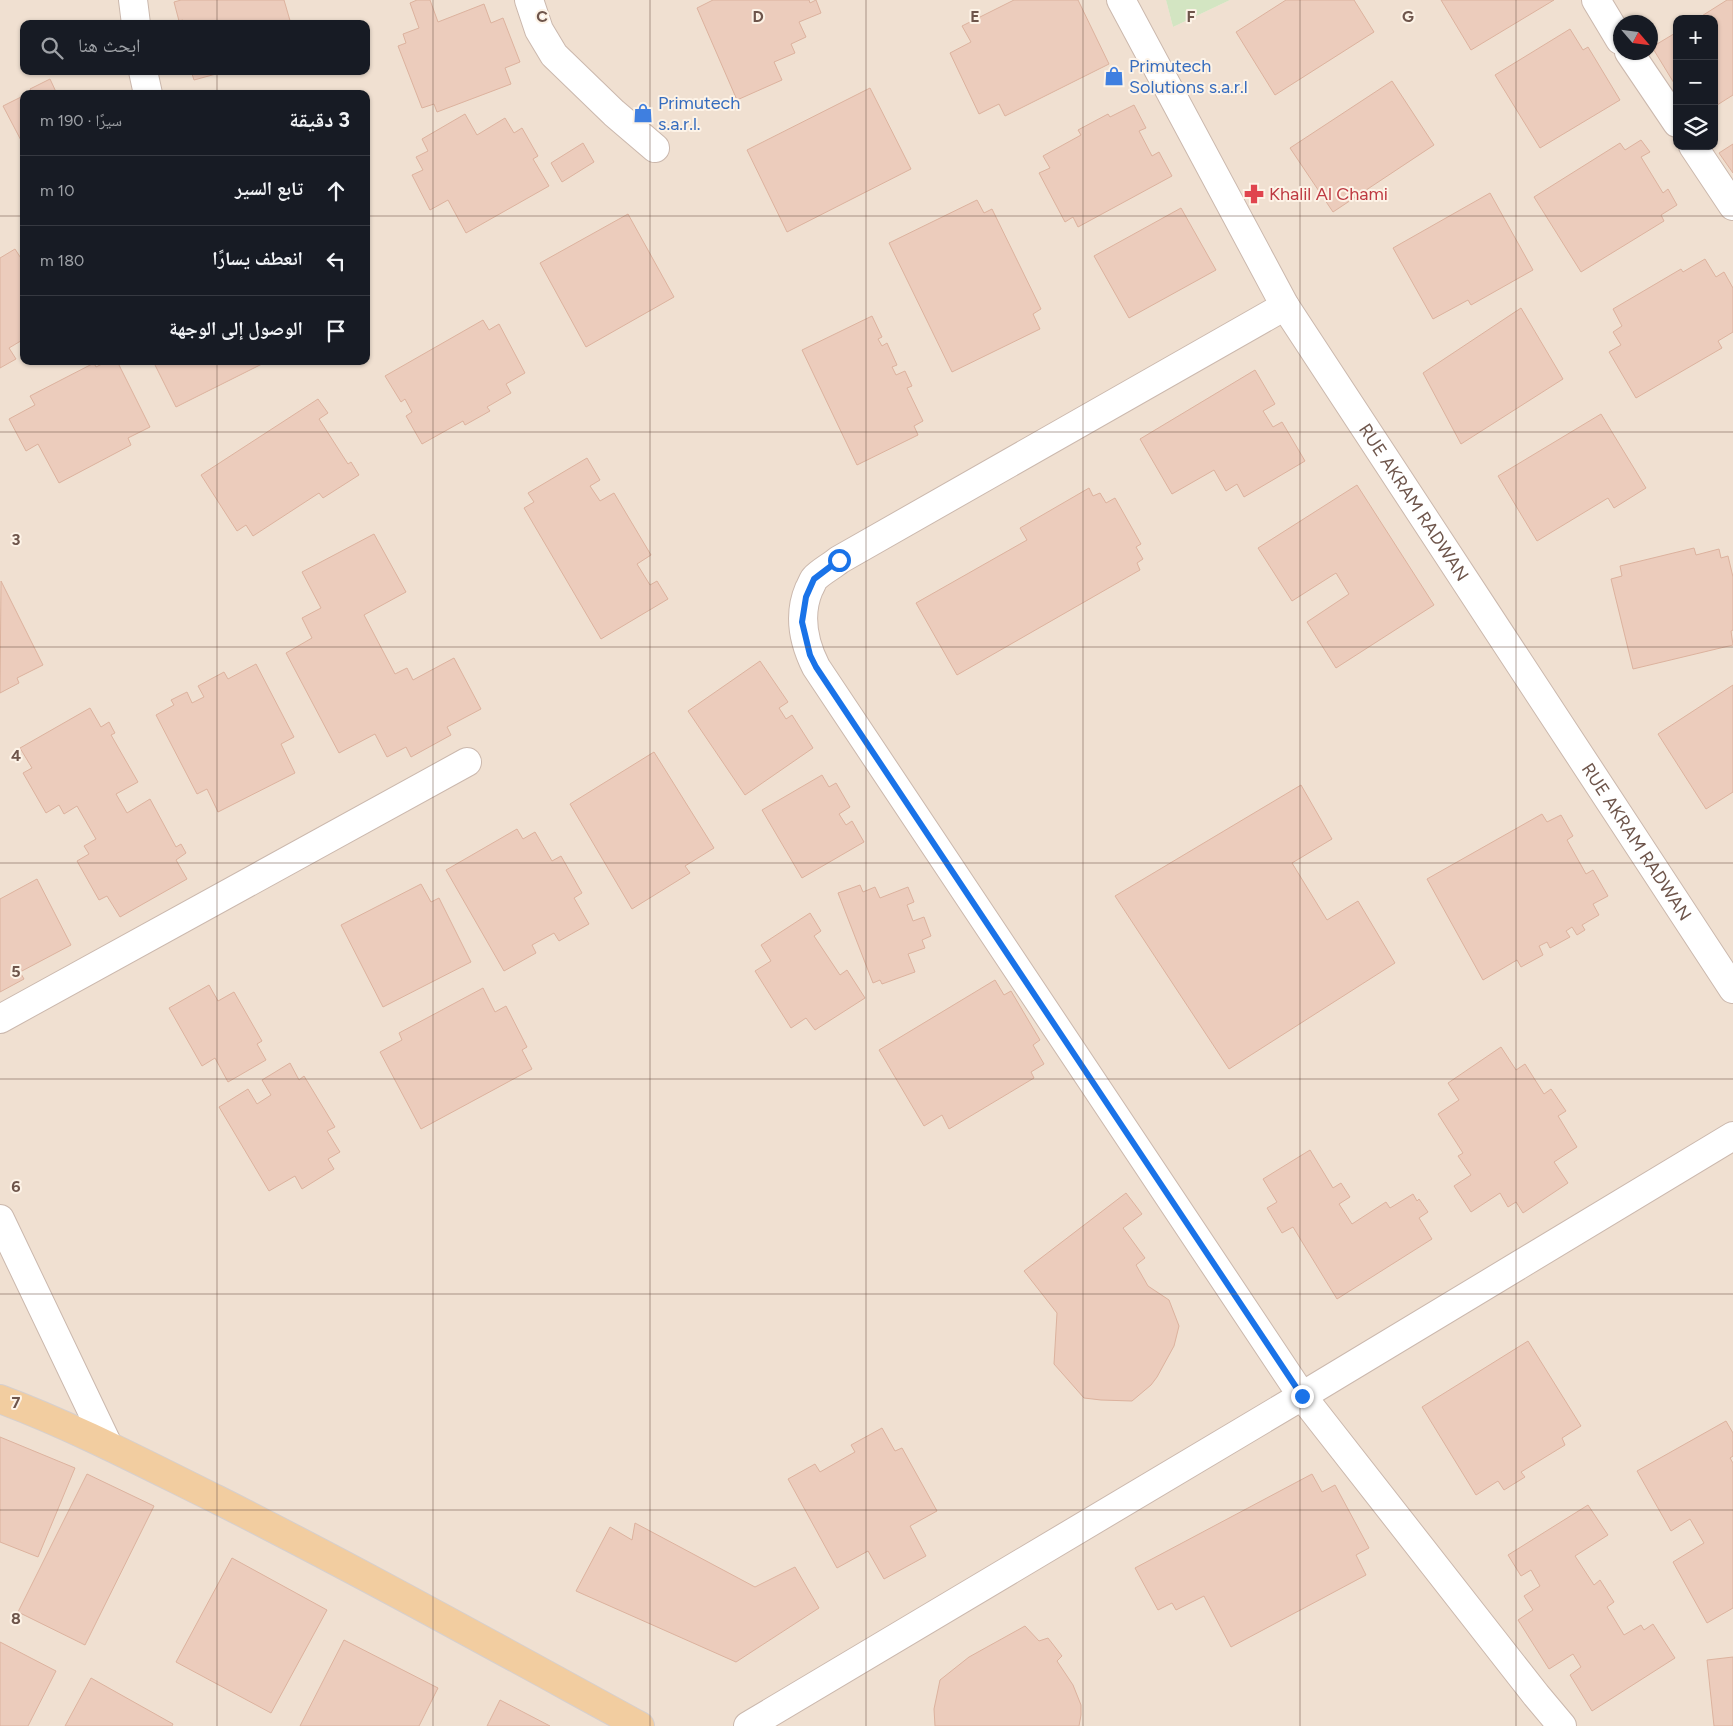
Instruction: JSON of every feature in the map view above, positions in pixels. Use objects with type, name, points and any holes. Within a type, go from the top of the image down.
[{"type":"main road","points":[[0,1399],[49,1418],[108,1445],[262,1522],[640,1726]]},
{"type":"street","points":[[133,0],[136,20]]},
{"type":"street","points":[[529,0],[539,30],[554,55],[614,113],[655,148]]},
{"type":"street","name":"RUE AKRAM RADWAN","points":[[1121,0],[1285,306],[1733,989]]},
{"type":"street","points":[[1596,0],[1613,28]]},
{"type":"street","points":[[1634,60],[1673,117]]},
{"type":"street","points":[[144,75],[147,90]]},
{"type":"street","points":[[1695,150],[1733,206]]},
{"type":"street","points":[[1285,306],[839,560],[814,579],[806,597],[802,622],[810,655],[816,667],[1302,1396],[1562,1726]]},
{"type":"street","points":[[0,1019],[467,762]]},
{"type":"street","points":[[748,1726],[1302,1396],[1733,1136]]},
{"type":"street","points":[[0,1219],[108,1445]]},
{"type":"shaded area","points":[[0,0],[1166,0],[1173,27],[1230,0],[1733,0],[1733,1726],[0,1726]]},
{"type":"green space","points":[[1166,0],[1230,0],[1173,27]]},
{"type":"building","points":[[181,0],[284,0],[290,20],[179,20],[174,2]]},
{"type":"building","points":[[417,0],[430,0],[438,22],[484,4],[491,23],[503,18],[520,62],[505,68],[511,84],[437,112],[434,104],[422,108],[398,46],[406,43],[403,34],[419,28],[410,3]]},
{"type":"building","points":[[713,0],[809,0],[810,3],[816,0],[821,13],[799,22],[806,37],[791,44],[795,53],[774,62],[782,80],[737,100],[697,8]]},
{"type":"building","points":[[1014,0],[1078,0],[1109,64],[1005,116],[999,104],[979,114],[950,53],[971,42],[962,26]]},
{"type":"building","points":[[1286,0],[1354,0],[1374,32],[1275,95],[1236,32]]},
{"type":"building","points":[[1441,0],[1554,0],[1471,50]]},
{"type":"building","points":[[1727,0],[1733,0],[1733,95],[1718,104],[1718,15],[1703,15]]},
{"type":"building","points":[[1570,29],[1583,50],[1588,47],[1620,100],[1540,148],[1495,75]]},
{"type":"building","points":[[1673,34],[1673,81],[1658,57],[1658,43]]},
{"type":"building","points":[[192,75],[212,75],[194,80]]},
{"type":"building","points":[[50,79],[55,90],[30,90]]},
{"type":"building","points":[[1392,81],[1434,145],[1333,212],[1290,148]]},
{"type":"building","points":[[870,88],[911,169],[787,232],[747,150]]},
{"type":"building","points":[[20,98],[20,138],[3,106]]},
{"type":"building","points":[[1134,105],[1146,128],[1139,131],[1152,156],[1159,152],[1172,176],[1078,227],[1073,217],[1065,222],[1039,173],[1050,168],[1043,156],[1081,135],[1078,130],[1108,114],[1110,117]]},
{"type":"building","points":[[465,114],[477,135],[505,118],[514,133],[522,128],[538,156],[533,159],[549,186],[466,233],[448,200],[430,210],[412,175],[423,170],[416,157],[428,151],[422,139]]},
{"type":"building","points":[[1641,140],[1650,152],[1641,157],[1663,193],[1668,189],[1677,205],[1661,215],[1664,221],[1581,272],[1534,197],[1620,143],[1625,150]]},
{"type":"building","points":[[583,143],[594,162],[562,182],[551,163]]},
{"type":"building","points":[[1733,144],[1733,173],[1719,153]]},
{"type":"building","points":[[1490,193],[1533,270],[1471,305],[1468,300],[1433,319],[1393,248]]},
{"type":"building","points":[[977,200],[984,213],[992,209],[1041,309],[1033,314],[1040,329],[952,372],[889,243]]},
{"type":"building","points":[[1181,208],[1216,270],[1129,318],[1094,256]]},
{"type":"building","points":[[628,214],[674,297],[586,347],[540,263]]},
{"type":"building","points":[[15,249],[20,257],[20,341],[9,348],[16,359],[0,368],[0,258]]},
{"type":"building","points":[[1705,259],[1716,277],[1724,272],[1733,288],[1733,332],[1718,341],[1722,348],[1636,398],[1609,352],[1621,345],[1613,332],[1622,326],[1613,309],[1681,269],[1683,272]]},
{"type":"building","points":[[1521,308],[1563,379],[1461,444],[1423,373]]},
{"type":"building","points":[[872,316],[882,337],[878,339],[882,346],[887,343],[897,365],[892,367],[896,375],[905,371],[912,386],[907,388],[923,421],[914,426],[918,435],[857,465],[802,350]]},
{"type":"building","points":[[483,320],[489,330],[499,324],[525,373],[506,384],[511,393],[487,407],[490,411],[465,425],[463,421],[422,444],[406,416],[412,412],[405,399],[401,402],[385,376]]},
{"type":"building","points":[[90,365],[95,365],[96,367],[100,365],[119,365],[150,427],[128,438],[131,445],[59,483],[38,444],[26,451],[9,419],[35,405],[30,396]]},
{"type":"building","points":[[155,365],[260,365],[176,407]]},
{"type":"building","points":[[1255,370],[1275,404],[1263,411],[1273,427],[1282,422],[1305,461],[1244,497],[1237,484],[1226,491],[1214,470],[1172,494],[1140,439]]},
{"type":"building","points":[[318,399],[328,413],[319,419],[348,464],[351,462],[359,475],[323,498],[319,493],[253,536],[246,525],[237,531],[201,475]]},
{"type":"building","points":[[1601,414],[1646,488],[1614,508],[1608,498],[1537,541],[1498,476]]},
{"type":"building","points":[[587,458],[600,480],[590,486],[600,501],[614,493],[651,555],[637,564],[650,585],[657,581],[668,599],[601,639],[524,508],[534,502],[528,493]]},
{"type":"building","points":[[1357,485],[1434,605],[1336,668],[1307,622],[1349,594],[1336,573],[1292,601],[1258,548]]},
{"type":"building","points":[[1089,488],[1093,496],[1100,493],[1106,503],[1115,498],[1141,544],[1136,547],[1143,559],[1137,563],[1140,570],[957,675],[916,603],[1027,540],[1020,528]]},
{"type":"building","points":[[374,534],[406,592],[364,615],[395,674],[407,668],[413,680],[454,658],[481,709],[447,727],[451,735],[411,757],[406,747],[387,757],[375,734],[339,753],[286,653],[312,638],[302,618],[321,608],[302,572]]},
{"type":"building","points":[[1694,548],[1696,555],[1719,549],[1721,558],[1728,556],[1733,577],[1733,630],[1731,631],[1733,645],[1633,669],[1611,579],[1622,576],[1620,566]]},
{"type":"building","points":[[1,581],[43,665],[17,678],[19,683],[0,693]]},
{"type":"building","points":[[760,661],[788,702],[779,708],[786,719],[792,715],[813,748],[745,795],[688,711]]},
{"type":"building","points":[[256,664],[294,737],[281,744],[295,773],[218,812],[207,789],[197,794],[156,715],[174,705],[171,700],[187,692],[192,703],[204,697],[198,686],[224,672],[228,679]]},
{"type":"building","points":[[1733,685],[1733,792],[1706,809],[1658,734]]},
{"type":"building","points":[[90,708],[101,727],[109,722],[115,733],[111,735],[138,782],[116,794],[127,813],[150,799],[176,847],[181,844],[186,853],[176,860],[187,879],[120,917],[107,896],[99,900],[77,861],[89,854],[84,846],[96,839],[77,806],[64,814],[59,805],[46,813],[23,773],[32,768],[20,748]]},
{"type":"building","points":[[654,752],[714,848],[685,866],[690,873],[632,909],[570,804]]},
{"type":"building","points":[[822,775],[829,787],[836,783],[850,807],[839,814],[846,825],[852,821],[864,842],[802,878],[762,810]]},
{"type":"building","points":[[1301,785],[1332,839],[1292,863],[1327,920],[1358,901],[1395,963],[1229,1069],[1115,896]]},
{"type":"building","points":[[1542,814],[1547,822],[1561,815],[1573,836],[1567,840],[1586,874],[1593,870],[1608,896],[1593,904],[1599,915],[1582,925],[1585,930],[1577,935],[1572,927],[1566,931],[1570,937],[1550,948],[1547,942],[1539,946],[1543,955],[1521,967],[1517,960],[1483,980],[1427,879]]},
{"type":"building","points":[[517,829],[523,839],[535,832],[552,861],[561,856],[582,893],[574,898],[589,924],[559,941],[554,933],[532,945],[536,953],[504,971],[446,870]]},
{"type":"building","points":[[37,879],[71,945],[20,972],[24,979],[0,992],[0,899]]},
{"type":"building","points":[[421,884],[431,902],[439,898],[471,962],[383,1007],[341,925]]},
{"type":"building","points":[[860,885],[863,892],[875,887],[880,898],[908,887],[914,902],[907,905],[913,921],[924,917],[931,936],[922,940],[925,948],[908,954],[915,972],[882,984],[880,980],[873,983],[838,893]]},
{"type":"building","points":[[810,913],[821,931],[814,936],[840,975],[847,970],[865,998],[815,1030],[806,1018],[791,1028],[755,971],[771,961],[761,945]]},
{"type":"building","points":[[995,980],[1004,995],[1011,991],[1040,1040],[1033,1045],[1044,1064],[1031,1072],[1034,1078],[949,1129],[942,1115],[924,1126],[879,1050]]},
{"type":"building","points":[[209,985],[218,1001],[234,992],[262,1041],[257,1044],[266,1060],[228,1082],[215,1058],[202,1066],[169,1008]]},
{"type":"building","points":[[483,988],[495,1012],[506,1006],[527,1047],[522,1050],[532,1069],[421,1129],[380,1052],[402,1040],[399,1033]]},
{"type":"building","points":[[1501,1047],[1516,1070],[1525,1064],[1544,1094],[1551,1089],[1566,1111],[1558,1116],[1577,1147],[1554,1162],[1568,1183],[1523,1213],[1516,1202],[1508,1207],[1500,1193],[1471,1212],[1454,1186],[1471,1175],[1458,1156],[1463,1153],[1438,1114],[1459,1100],[1448,1083]]},
{"type":"building","points":[[290,1063],[299,1080],[304,1076],[335,1127],[327,1131],[340,1152],[328,1159],[334,1169],[302,1189],[295,1176],[269,1191],[219,1107],[248,1089],[257,1104],[271,1095],[262,1080]]},
{"type":"building","points":[[1310,1150],[1333,1188],[1341,1183],[1350,1197],[1339,1204],[1352,1224],[1386,1202],[1390,1208],[1413,1194],[1428,1212],[1419,1218],[1432,1239],[1337,1299],[1293,1227],[1282,1233],[1267,1208],[1277,1202],[1263,1179]]},
{"type":"building","points":[[1126,1193],[1142,1214],[1123,1228],[1145,1258],[1136,1265],[1148,1286],[1169,1300],[1179,1326],[1174,1346],[1157,1377],[1151,1385],[1132,1401],[1084,1398],[1054,1364],[1057,1313],[1024,1271]]},
{"type":"building","points":[[1528,1341],[1581,1426],[1562,1438],[1565,1445],[1521,1472],[1525,1477],[1504,1490],[1498,1481],[1476,1495],[1422,1407]]},
{"type":"building","points":[[1726,1421],[1733,1433],[1733,1456],[1730,1458],[1733,1463],[1733,1608],[1707,1623],[1673,1562],[1704,1543],[1690,1519],[1671,1531],[1637,1471]]},
{"type":"building","points":[[882,1428],[895,1451],[902,1448],[937,1511],[910,1526],[926,1556],[884,1579],[868,1551],[837,1568],[788,1479],[815,1464],[820,1472],[855,1452],[851,1445]]},
{"type":"building","points":[[0,1437],[75,1468],[38,1557],[0,1542]]},
{"type":"building","points":[[87,1474],[154,1506],[85,1645],[18,1612]]},
{"type":"building","points":[[1312,1474],[1322,1492],[1335,1485],[1369,1548],[1356,1555],[1366,1575],[1231,1647],[1204,1596],[1176,1610],[1172,1603],[1158,1610],[1135,1568]]},
{"type":"building","points":[[1588,1505],[1608,1535],[1575,1556],[1594,1585],[1600,1580],[1614,1602],[1607,1607],[1624,1635],[1641,1625],[1644,1630],[1653,1624],[1675,1658],[1592,1711],[1570,1675],[1581,1667],[1573,1654],[1549,1669],[1518,1620],[1533,1610],[1524,1596],[1540,1586],[1531,1570],[1521,1576],[1508,1555]]},
{"type":"building","points":[[635,1523],[755,1587],[795,1567],[819,1608],[736,1662],[576,1591],[610,1527],[632,1540]]},
{"type":"building","points":[[232,1558],[327,1610],[271,1713],[176,1662]]},
{"type":"building","points":[[1025,1626],[1039,1641],[1048,1638],[1062,1656],[1057,1661],[1073,1685],[1081,1705],[1079,1726],[935,1726],[934,1709],[940,1680],[969,1657]]},
{"type":"building","points":[[344,1640],[438,1688],[419,1726],[300,1726]]},
{"type":"building","points":[[0,1642],[56,1671],[28,1726],[0,1726]]},
{"type":"building","points":[[1733,1657],[1733,1726],[1714,1726],[1707,1660]]},
{"type":"building","points":[[91,1678],[173,1724],[172,1726],[65,1726]]},
{"type":"building","points":[[500,1700],[550,1726],[487,1726]]},
{"type":"place","name":"Primutech Solutions s.a.r.l","points":[[1114,76]]},
{"type":"place","name":"Primutech s.a.r.l.","points":[[643,113]]},
{"type":"place","name":"Khalil Al Chami","points":[[1254,194]]},
{"type":"route","points":[[839,560],[814,579],[806,597],[802,622],[810,655],[816,667],[1302,1396]]}]
